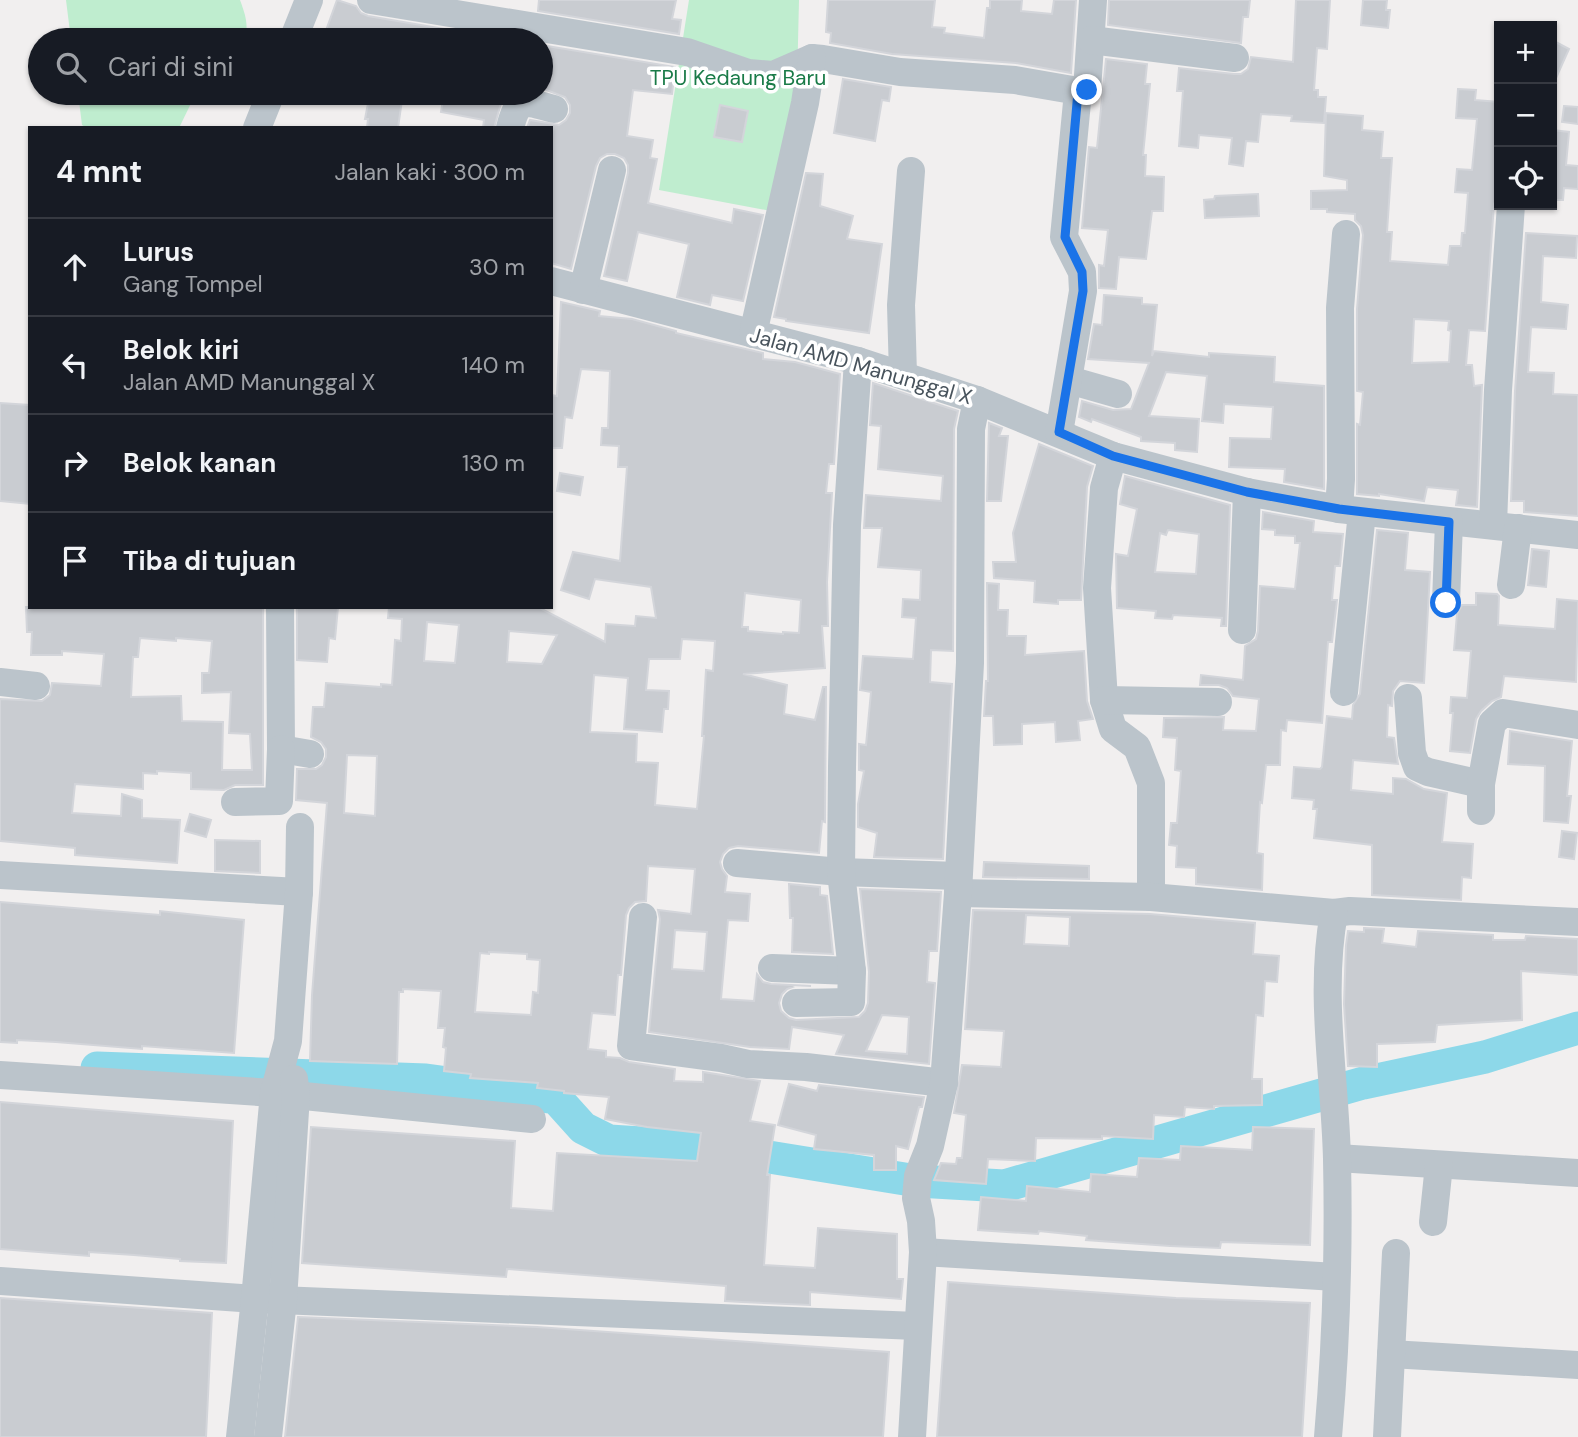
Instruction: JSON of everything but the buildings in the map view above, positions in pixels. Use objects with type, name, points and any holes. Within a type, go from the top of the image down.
[{"type":"street","points":[[298,28],[309,0]]},
{"type":"street","points":[[371,0],[541,28]]},
{"type":"street","points":[[553,30],[687,52],[748,73],[773,75],[813,58],[900,72],[1015,80],[1078,92],[1087,90],[1093,0]]},
{"type":"street","points":[[1091,40],[1235,58]]},
{"type":"street","points":[[753,334],[813,58]]},
{"type":"street","points":[[1059,432],[1083,291],[1082,272],[1065,237],[1078,92]]},
{"type":"street","points":[[258,126],[266,105]]},
{"type":"street","points":[[511,126],[518,105]]},
{"type":"street","points":[[539,105],[554,109]]},
{"type":"street","points":[[583,290],[612,170]]},
{"type":"street","points":[[903,375],[901,305],[911,171]]},
{"type":"street","points":[[1511,210],[1498,390],[1505,527],[1511,585]]},
{"type":"street","points":[[1345,692],[1351,511],[1342,479],[1340,308],[1346,234]]},
{"type":"street","name":"Jalan AMD Manunggal X","points":[[553,282],[858,361],[977,400],[1113,456],[1247,492],[1351,511],[1578,535]]},
{"type":"street","points":[[796,1003],[851,1002],[852,971],[841,872],[847,525],[858,361]]},
{"type":"street","points":[[1069,380],[1118,394]]},
{"type":"street","points":[[912,1437],[923,1252],[917,1187],[930,1146],[944,1083],[958,885],[970,663],[971,429],[977,400]]},
{"type":"street","points":[[1113,456],[1104,488],[1097,588],[1104,700],[1112,729],[1137,747],[1151,783],[1151,897]]},
{"type":"street","points":[[1242,630],[1247,492]]},
{"type":"street","points":[[1446,603],[1449,522]]},
{"type":"street","points":[[236,802],[279,801],[280,609]]},
{"type":"street","points":[[0,682],[36,686]]},
{"type":"street","points":[[1408,698],[1412,753],[1417,767],[1481,797],[1492,723],[1503,713],[1578,725]]},
{"type":"street","points":[[1104,700],[1218,702]]},
{"type":"street","points":[[281,749],[310,754]]},
{"type":"street","points":[[268,1437],[269,1299],[299,892],[300,827]]},
{"type":"street","points":[[737,863],[958,885],[1151,897],[1334,913],[1341,910],[1578,922]]},
{"type":"street","points":[[0,875],[299,892]]},
{"type":"street","points":[[1328,1437],[1336,1277],[1337,1158],[1329,987],[1334,913]]},
{"type":"street","points":[[643,917],[631,1046],[748,1064],[806,1067],[944,1083]]},
{"type":"street","points":[[772,968],[852,971]]},
{"type":"street","points":[[0,1075],[285,1094],[532,1119]]},
{"type":"street","points":[[1337,1158],[1578,1173]]},
{"type":"street","points":[[1433,1222],[1439,1165]]},
{"type":"street","points":[[923,1252],[1336,1277]]},
{"type":"street","points":[[1387,1437],[1396,1253]]},
{"type":"street","points":[[0,1281],[269,1299],[917,1326]]},
{"type":"street","points":[[240,1437],[269,1299]]},
{"type":"street","points":[[1391,1354],[1578,1365]]},
{"type":"green space","points":[[66,0],[240,0],[246,24],[246,28],[70,28]]},
{"type":"green space","name":"TPU Kedaung Baru","points":[[689,0],[799,0],[797,84],[771,211],[659,190]]},
{"type":"green space","points":[[80,105],[190,105],[180,126],[82,125]]},
{"type":"waterway","points":[[97,1068],[426,1080],[556,1098],[583,1128],[609,1141],[707,1147],[917,1181],[1004,1186],[1363,1083],[1485,1057],[1578,1028]]},
{"type":"route","points":[[1087,90],[1078,92],[1065,237],[1082,272],[1083,291],[1059,432],[1113,456],[1247,492],[1339,509],[1449,522],[1446,603]]}]
